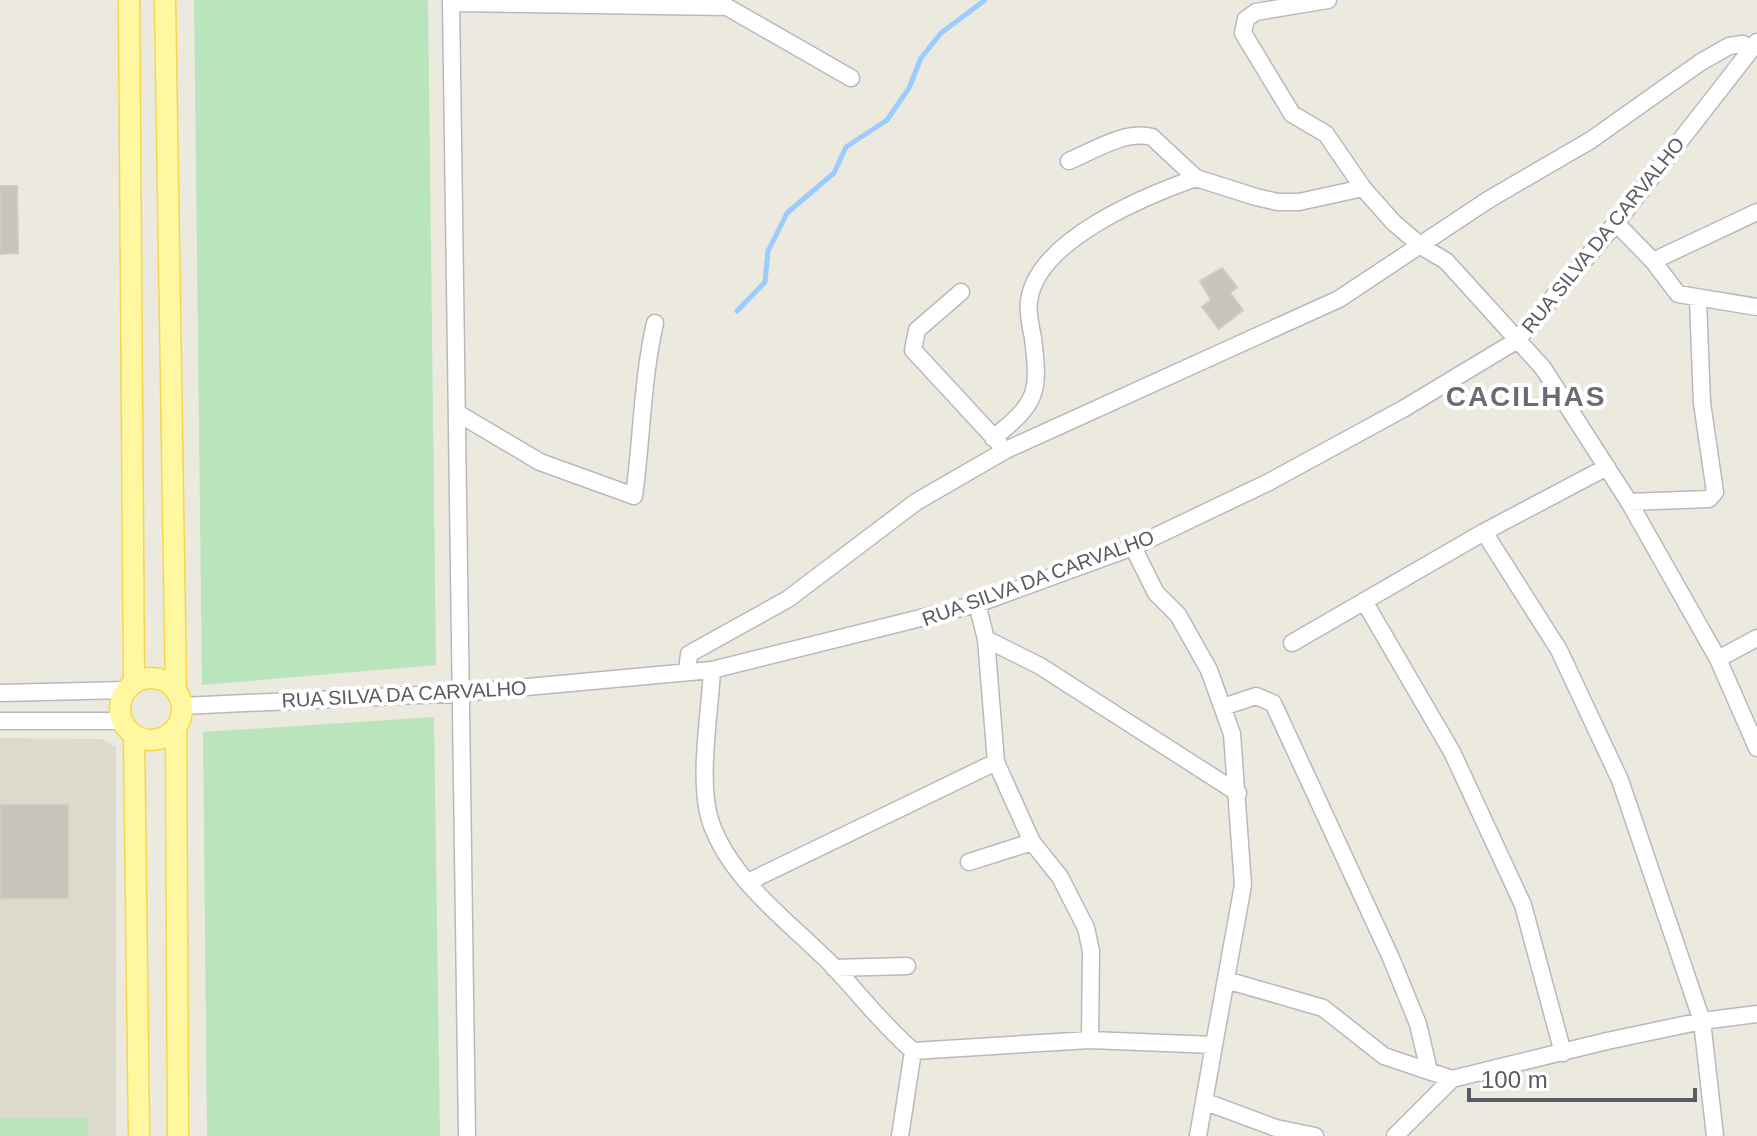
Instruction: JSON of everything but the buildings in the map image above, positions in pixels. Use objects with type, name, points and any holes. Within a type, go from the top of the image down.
[{"type":"main road","points":[[129,0],[130,686],[121,702],[128,728],[139,1136]]},
{"type":"main road","points":[[165,0],[179,699],[176,727],[178,1136]]},
{"type":"main road","points":[[130,686],[154,678],[179,699]]},
{"type":"main road","points":[[128,728],[154,739],[176,727]]},
{"type":"street","points":[[1328,0],[1256,12],[1246,19],[1243,33],[1292,114],[1326,134],[1363,188],[1421,246],[1446,261],[1543,368],[1629,502],[1718,659],[1757,748]]},
{"type":"street","points":[[467,1136],[451,1],[727,7],[851,78]]},
{"type":"street","points":[[687,672],[689,654],[788,599],[916,502],[1006,450],[1339,299],[1488,200],[1591,140],[1701,62],[1729,46],[1754,46]]},
{"type":"street","name":"RUA SILVA DA CARVALHO","points":[[179,699],[462,693],[712,670],[977,604],[1133,547],[1323,453],[1516,341],[1616,223],[1754,46]]},
{"type":"street","points":[[1069,161],[1130,136],[1142,135],[1152,137],[1196,178],[1278,202],[1363,188]]},
{"type":"street","points":[[993,438],[1026,410],[1032,398],[1036,375],[1029,303],[1049,262],[1061,248],[1106,217],[1196,178]]},
{"type":"street","points":[[1653,261],[1757,212]]},
{"type":"street","points":[[1616,223],[1653,261],[1678,294],[1698,300],[1757,307]]},
{"type":"street","points":[[961,292],[917,330],[913,350],[1006,450]]},
{"type":"street","points":[[1629,502],[1709,499],[1715,492],[1702,403],[1698,300]]},
{"type":"street","points":[[459,414],[540,462],[634,496],[644,416],[644,371],[655,323]]},
{"type":"street","points":[[1292,643],[1484,532],[1607,467]]},
{"type":"street","points":[[1484,532],[1559,650],[1620,780],[1702,1021],[1715,1136]]},
{"type":"street","points":[[1133,547],[1156,593],[1178,615],[1209,670],[1232,734],[1243,885],[1198,1136]]},
{"type":"street","points":[[1364,601],[1452,752],[1523,905],[1563,1053]]},
{"type":"street","points":[[977,604],[986,639],[996,762],[1032,842],[1060,877],[1086,928],[1091,951],[1090,1040]]},
{"type":"street","points":[[1718,659],[1757,638]]},
{"type":"street","points":[[986,639],[1040,666],[1238,793]]},
{"type":"street","points":[[712,670],[706,792],[711,821],[748,882],[834,968],[882,1024],[913,1051],[1090,1040],[1214,1045]]},
{"type":"street","points":[[0,693],[130,686]]},
{"type":"street","points":[[1223,707],[1256,696],[1273,703],[1391,958],[1418,1024],[1429,1071]]},
{"type":"street","points":[[0,721],[128,728]]},
{"type":"street","points":[[748,882],[996,762]]},
{"type":"street","points":[[969,862],[1032,842]]},
{"type":"street","points":[[834,968],[907,966]]},
{"type":"street","points":[[1226,980],[1323,1008],[1384,1056],[1452,1079]]},
{"type":"street","points":[[1395,1136],[1452,1079],[1702,1021],[1757,1014]]},
{"type":"street","points":[[900,1136],[913,1051]]},
{"type":"street","points":[[1206,1102],[1276,1128],[1315,1136]]},
{"type":"shaded area","points":[[0,738],[102,739],[116,747],[116,1136],[0,1136]]},
{"type":"green space","points":[[194,0],[428,0],[436,665],[202,685]]},
{"type":"green space","points":[[434,717],[440,1136],[207,1136],[203,732]]},
{"type":"green space","points":[[0,1118],[88,1118],[88,1136],[0,1136]]},
{"type":"waterway","points":[[737,311],[765,282],[768,251],[787,213],[834,173],[846,147],[887,120],[909,88],[921,58],[941,33],[985,0]]},
{"type":"district","name":"CACILHAS","points":[[1526,396]]}]
